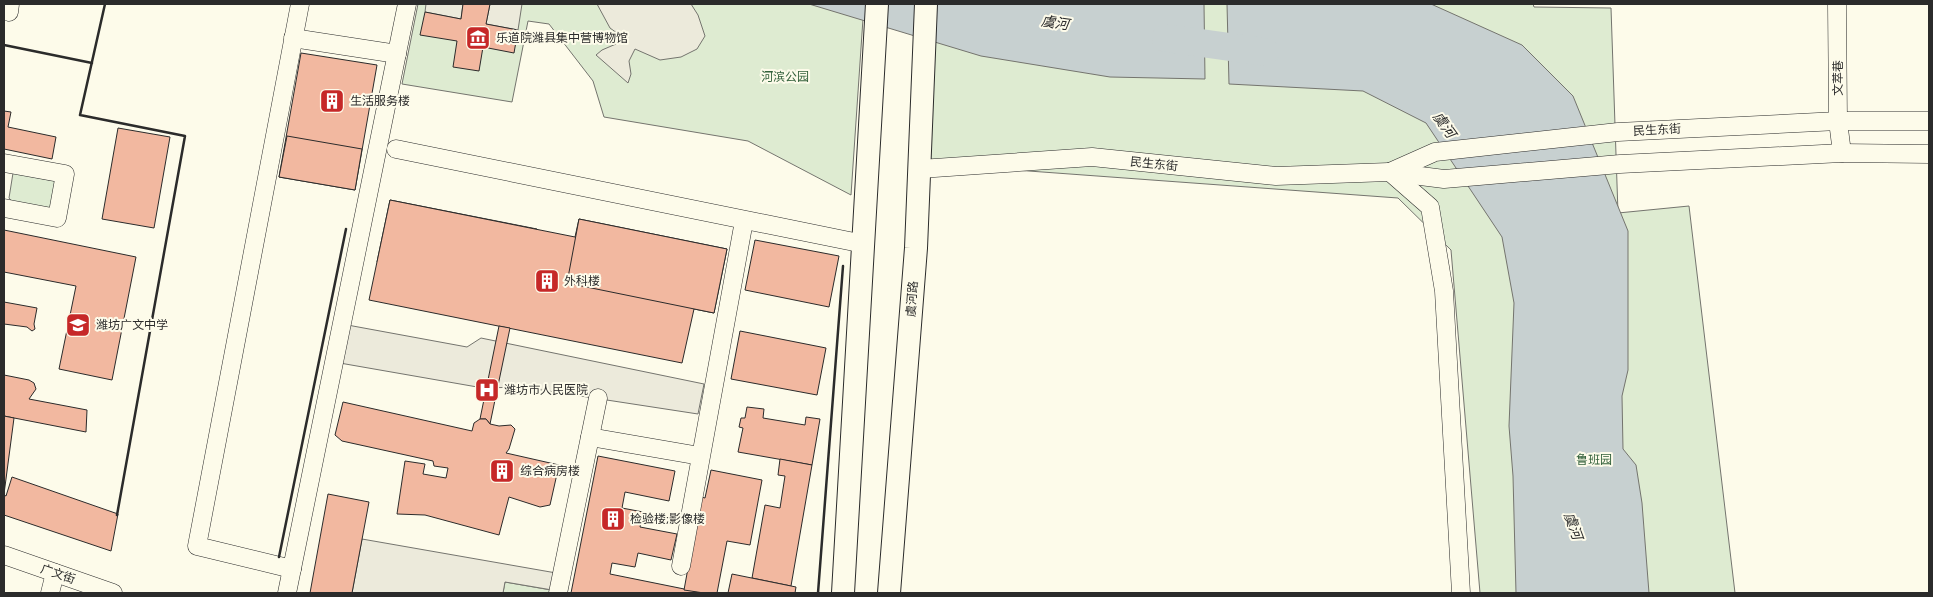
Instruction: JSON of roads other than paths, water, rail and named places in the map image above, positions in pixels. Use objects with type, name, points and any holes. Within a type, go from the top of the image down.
[{"type":"main road","points":[[843,593],[877,4]]},
{"type":"main road","name":"虞河路","points":[[889,593],[916,248],[926,4]]},
{"type":"street","points":[[292,569],[197,546],[300,4]]},
{"type":"street","points":[[287,593],[406,4]]},
{"type":"street","name":"文萃巷","points":[[1837,4],[1838,121],[1842,153]]},
{"type":"street","points":[[293,38],[397,54]]},
{"type":"street","name":"民生东街","points":[[1389,172],[1435,152],[1618,132],[1838,121],[1929,121]]},
{"type":"street","points":[[396,149],[864,244]]},
{"type":"street","name":"民生东街","points":[[920,169],[1092,157],[1276,176],[1389,172],[1444,179],[1620,164],[1842,153],[1929,154]]},
{"type":"street","points":[[4,163],[65,174],[56,218],[4,208]]},
{"type":"street","points":[[1389,172],[1430,206],[1444,291],[1461,593]]},
{"type":"street","points":[[681,566],[744,221]]},
{"type":"street","points":[[558,593],[598,398]]},
{"type":"street","points":[[590,436],[700,456]]},
{"type":"street","name":"广文街","points":[[4,555],[113,593]]},
{"type":"street","points":[[50,593],[55,573]]},
{"type":"water","points":[[809,4],[1204,4],[1205,79],[1110,77],[981,56]]},
{"type":"water","points":[[1227,4],[1431,4],[1522,45],[1573,96],[1628,231],[1628,370],[1622,396],[1623,449],[1636,465],[1642,503],[1649,593],[1516,593],[1513,476],[1509,426],[1514,303],[1502,237],[1426,123],[1363,91],[1229,84]]},
{"type":"waterway","name":"虞河","points":[[1166,38],[1265,52]]},
{"type":"place","name":"乐道院潍县集中营博物馆","points":[[478,38]]},
{"type":"place","name":"生活服务楼","points":[[332,101]]},
{"type":"place","name":"外科楼","points":[[547,281]]},
{"type":"place","name":"潍坊广文中学","points":[[78,325]]},
{"type":"place","name":"潍坊市人民医院","points":[[487,390]]},
{"type":"place","name":"综合病房楼","points":[[502,471]]},
{"type":"place","name":"检验楼;影像楼","points":[[613,519]]},
{"type":"park label","name":"河滨公园","points":[[785,77]]},
{"type":"park label","name":"鲁班园","points":[[1594,460]]}]
